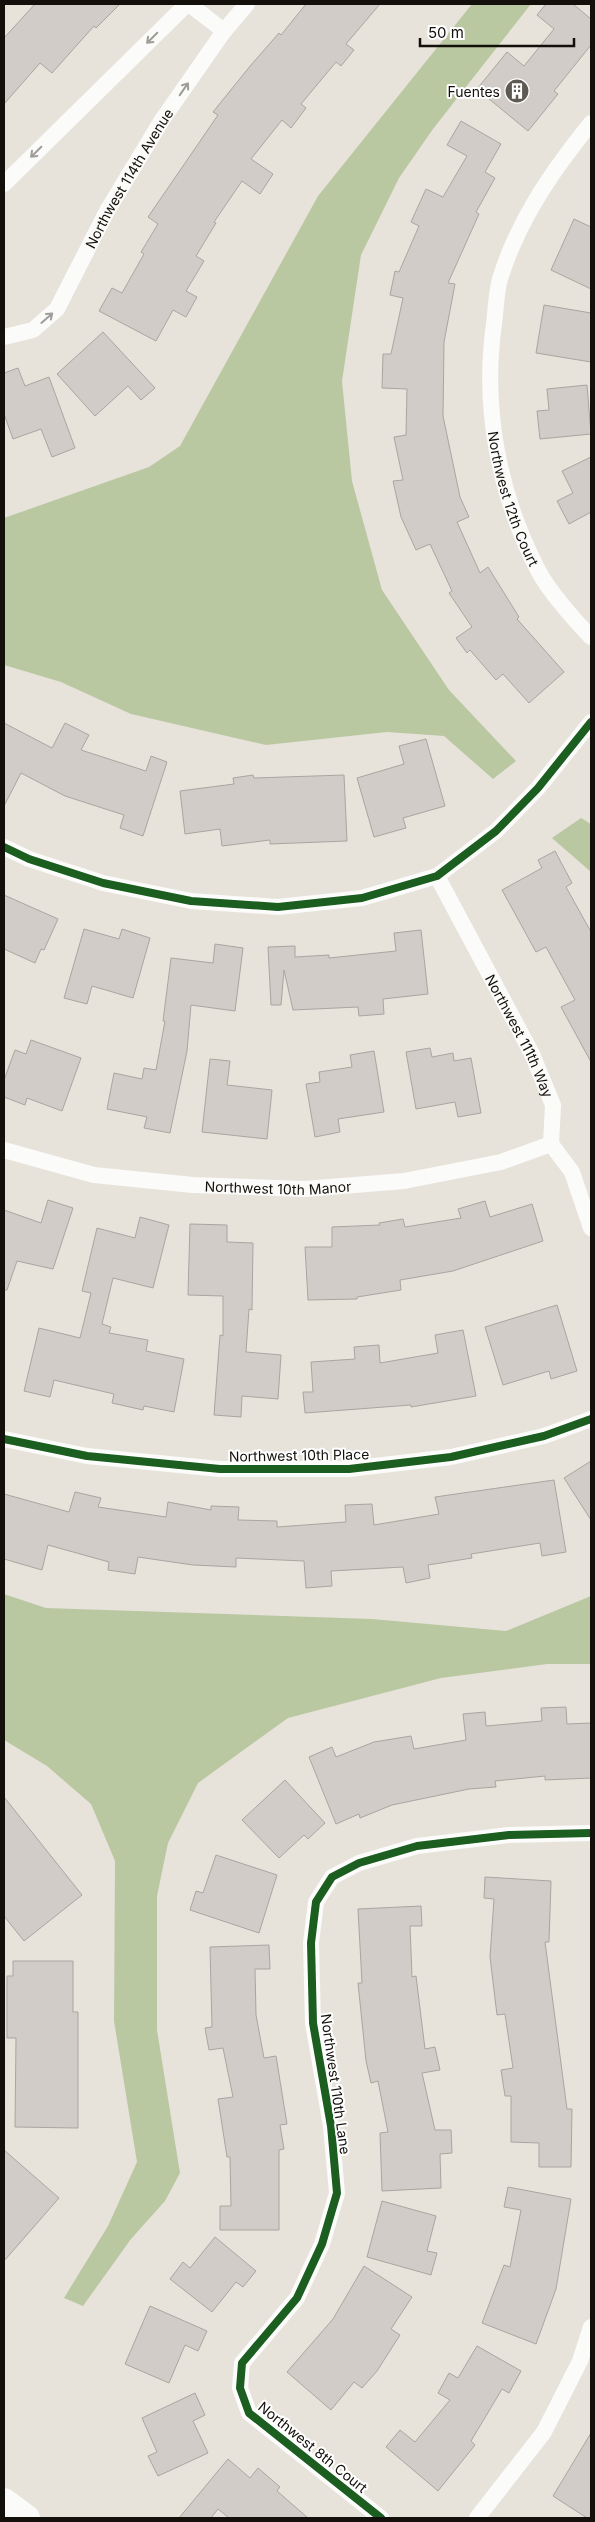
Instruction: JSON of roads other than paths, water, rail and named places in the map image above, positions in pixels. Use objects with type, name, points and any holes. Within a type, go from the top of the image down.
[{"type":"main road","points":[[4,2501],[27,2518]]},
{"type":"street","points":[[4,184],[188,4],[224,31]]},
{"type":"street","name":"Northwest 114th Avenue","points":[[4,337],[33,330],[57,309],[112,203],[162,120],[224,31],[247,4]]},
{"type":"street","name":"Northwest 12th Court","points":[[591,124],[559,163],[523,222],[500,280],[491,341],[490,399],[497,457],[516,519],[540,574],[591,637]]},
{"type":"street","points":[[4,847],[29,859],[103,883],[191,901],[278,907],[353,899],[437,876],[496,831],[538,788],[591,722]]},
{"type":"street","name":"Northwest 111th Way","points":[[437,876],[532,1054],[553,1105],[551,1144]]},
{"type":"street","points":[[551,1144],[572,1172],[591,1228]]},
{"type":"street","name":"Northwest 10th Manor","points":[[4,1150],[94,1174],[193,1185],[305,1189],[404,1181],[501,1162],[551,1144]]},
{"type":"street","name":"Northwest 10th Place","points":[[4,1439],[87,1456],[220,1470],[349,1469],[451,1457],[544,1436],[591,1419]]},
{"type":"street","name":"Northwest 110th Lane","points":[[240,2388],[242,2363],[297,2298],[322,2244],[337,2193],[331,2126],[313,2023],[311,1943],[316,1902],[332,1877],[359,1864],[416,1846],[508,1835],[591,1833]]},
{"type":"street","points":[[477,2518],[544,2432],[580,2360],[591,2326]]},
{"type":"street","name":"Northwest 8th Court","points":[[240,2388],[249,2413],[381,2518]]},
{"type":"place","name":"Fuentes","points":[[517,91]]}]
